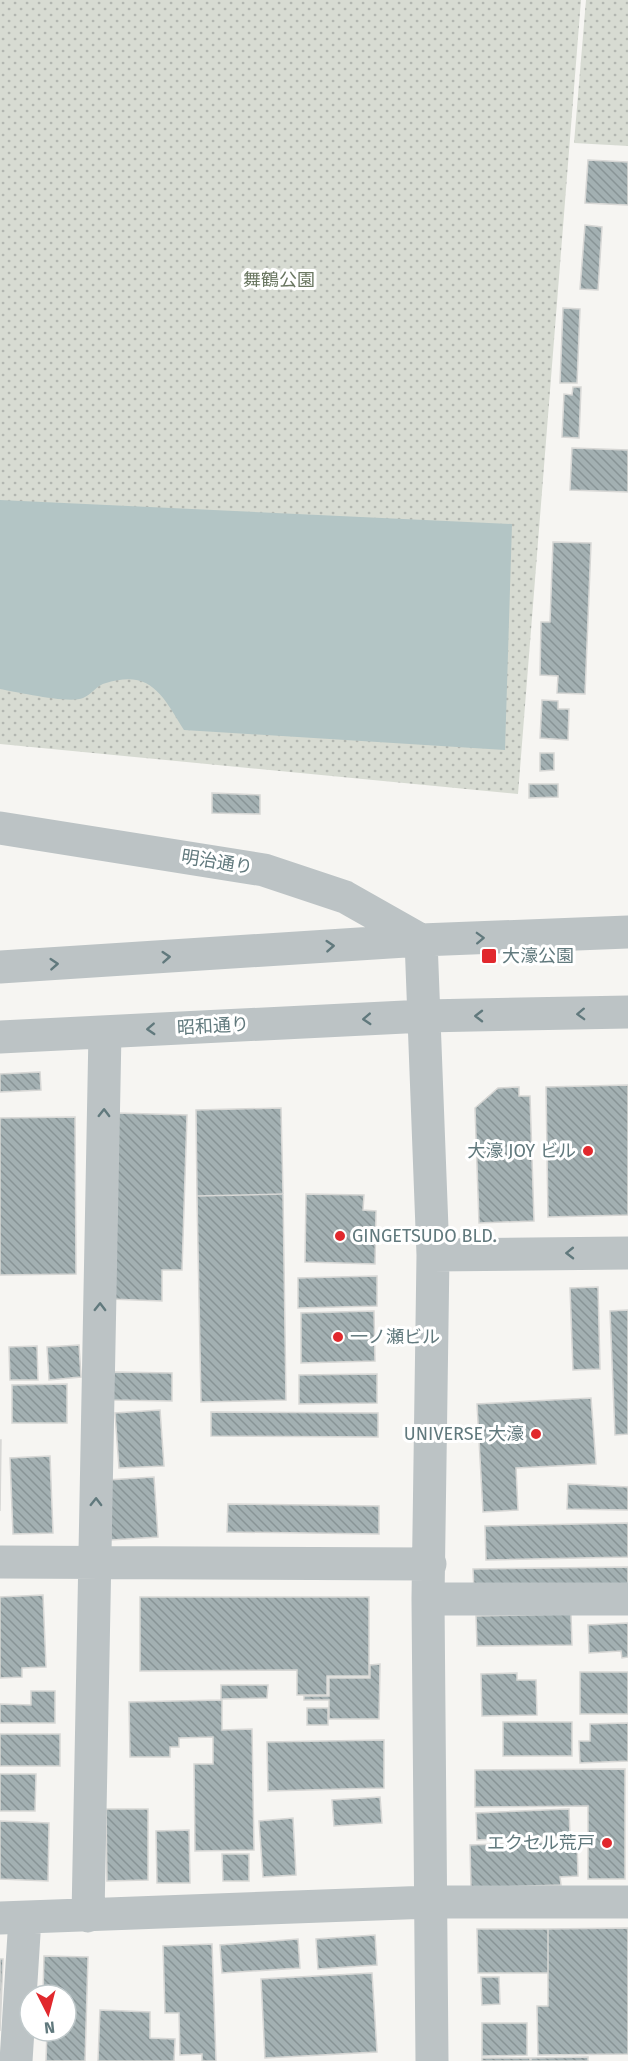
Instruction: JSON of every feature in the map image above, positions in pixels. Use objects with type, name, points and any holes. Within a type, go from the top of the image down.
[{"type":"street","name":"明治通り","points":[[0,828],[264,870],[345,897],[422,940]]},
{"type":"street","points":[[0,967],[422,940],[628,932]]},
{"type":"street","points":[[422,940],[433,1255],[429,1599],[432,2061]]},
{"type":"street","points":[[425,1016],[628,1012]]},
{"type":"street","name":"昭和通り","points":[[0,1037],[425,1016]]},
{"type":"street","points":[[87,1916],[105,1032]]},
{"type":"street","points":[[433,1255],[628,1253]]},
{"type":"street","points":[[0,1562],[430,1564]]},
{"type":"street","points":[[429,1599],[628,1599]]},
{"type":"street","points":[[16,2061],[13,1918],[431,1902],[628,1902]]},
{"type":"green space","name":"舞鶴公園","points":[[0,0],[581,0],[518,794],[0,744]]},
{"type":"green space","points":[[586,0],[628,0],[628,146],[574,143]]},
{"type":"shaded area","points":[[0,500],[512,524],[505,750],[184,730],[162,697],[145,683],[135,680],[106,683],[86,697],[67,700],[0,689]]},
{"type":"building","points":[[588,160],[628,162],[628,205],[585,203]]},
{"type":"building","points":[[585,225],[602,227],[598,290],[580,289]]},
{"type":"building","points":[[563,308],[580,309],[577,383],[560,383]]},
{"type":"building","points":[[573,387],[581,387],[579,438],[562,437],[564,394],[572,395]]},
{"type":"building","points":[[572,448],[628,450],[628,492],[570,490]]},
{"type":"building","points":[[553,542],[591,543],[585,694],[557,693],[558,676],[540,675],[541,622],[550,622]]},
{"type":"building","points":[[542,700],[558,701],[558,709],[569,709],[568,740],[540,738]]},
{"type":"building","points":[[540,753],[554,753],[554,770],[540,771]]},
{"type":"building","points":[[529,784],[558,784],[558,797],[529,798]]},
{"type":"building","points":[[212,793],[260,795],[260,814],[212,813]]},
{"type":"building","points":[[40,1072],[41,1090],[0,1092],[0,1074]]},
{"type":"building","name":"大濠 JOY ビル","points":[[628,1085],[628,1215],[548,1217],[546,1087]]},
{"type":"building","points":[[519,1087],[519,1096],[530,1096],[534,1221],[479,1223],[475,1108],[498,1088]]},
{"type":"building","points":[[281,1108],[283,1194],[197,1196],[196,1110]]},
{"type":"building","points":[[116,1113],[187,1115],[182,1270],[162,1270],[162,1301],[110,1299]]},
{"type":"building","points":[[75,1117],[76,1274],[0,1275],[0,1118]]},
{"type":"building","points":[[283,1194],[286,1400],[201,1402],[197,1196]]},
{"type":"building","name":"GINGETSUDO BLD.","points":[[306,1194],[364,1195],[363,1210],[376,1211],[375,1264],[305,1262]]},
{"type":"building","points":[[377,1276],[377,1306],[298,1308],[298,1278]]},
{"type":"building","points":[[598,1287],[600,1369],[573,1370],[570,1288]]},
{"type":"building","points":[[628,1310],[628,1434],[615,1435],[610,1311]]},
{"type":"building","name":"一ノ瀬ビル","points":[[374,1311],[375,1361],[301,1363],[301,1313]]},
{"type":"building","points":[[79,1345],[81,1377],[49,1380],[47,1347]]},
{"type":"building","points":[[37,1346],[38,1380],[10,1380],[9,1347]]},
{"type":"building","points":[[113,1372],[172,1373],[172,1401],[113,1400]]},
{"type":"building","points":[[377,1374],[377,1403],[299,1404],[299,1375]]},
{"type":"building","points":[[67,1384],[67,1423],[12,1423],[12,1385]]},
{"type":"building","name":"UNIVERSE 大濠","points":[[591,1398],[596,1464],[516,1468],[518,1510],[483,1512],[477,1404]]},
{"type":"building","points":[[160,1410],[164,1466],[119,1468],[115,1413]]},
{"type":"building","points":[[211,1412],[378,1413],[378,1437],[211,1436]]},
{"type":"building","points":[[0,1440],[1,1440],[0,1511]]},
{"type":"building","points":[[50,1456],[53,1533],[13,1534],[10,1458]]},
{"type":"building","points":[[154,1477],[158,1537],[111,1540],[107,1480]]},
{"type":"building","points":[[568,1484],[628,1487],[628,1510],[567,1509]]},
{"type":"building","points":[[228,1504],[379,1506],[379,1534],[227,1532]]},
{"type":"building","points":[[628,1523],[628,1557],[486,1560],[485,1526]]},
{"type":"building","points":[[628,1567],[628,1589],[474,1591],[473,1569]]},
{"type":"building","points":[[43,1595],[46,1667],[22,1668],[22,1677],[0,1678],[0,1597]]},
{"type":"building","points":[[140,1597],[369,1597],[369,1676],[327,1676],[327,1695],[297,1695],[297,1670],[140,1671]]},
{"type":"building","points":[[571,1614],[572,1645],[477,1646],[476,1616]]},
{"type":"building","points":[[628,1623],[628,1657],[622,1658],[621,1651],[589,1653],[588,1625]]},
{"type":"building","points":[[380,1664],[379,1719],[329,1719],[329,1700],[304,1700],[304,1696],[329,1696],[329,1678],[370,1678],[370,1665]]},
{"type":"building","points":[[580,1672],[628,1672],[628,1714],[580,1714]]},
{"type":"building","points":[[517,1673],[517,1680],[536,1680],[537,1715],[482,1716],[481,1674]]},
{"type":"building","points":[[221,1685],[268,1685],[267,1698],[221,1699]]},
{"type":"building","points":[[31,1691],[55,1691],[55,1723],[0,1723],[0,1704],[31,1705]]},
{"type":"building","points":[[222,1700],[222,1730],[252,1729],[254,1850],[195,1851],[194,1764],[213,1764],[213,1737],[179,1738],[179,1747],[170,1747],[170,1757],[130,1757],[129,1702]]},
{"type":"building","points":[[307,1708],[328,1708],[328,1725],[307,1725]]},
{"type":"building","points":[[503,1722],[572,1722],[572,1756],[503,1756]]},
{"type":"building","points":[[628,1723],[628,1761],[580,1763],[579,1741],[590,1741],[590,1724]]},
{"type":"building","points":[[0,1734],[60,1734],[60,1766],[0,1766]]},
{"type":"building","points":[[384,1740],[384,1788],[268,1791],[267,1742]]},
{"type":"building","name":"エクセル荒戸","points":[[625,1769],[625,1879],[588,1879],[588,1806],[475,1807],[475,1770]]},
{"type":"building","points":[[0,1774],[36,1774],[35,1811],[0,1811]]},
{"type":"building","points":[[380,1797],[382,1823],[334,1826],[332,1800]]},
{"type":"building","points":[[106,1809],[148,1809],[148,1880],[107,1881]]},
{"type":"building","points":[[569,1809],[570,1836],[477,1840],[476,1813]]},
{"type":"building","points":[[293,1818],[296,1875],[263,1877],[259,1821]]},
{"type":"building","points":[[0,1821],[49,1823],[48,1881],[0,1879]]},
{"type":"building","points":[[189,1830],[190,1883],[157,1883],[156,1831]]},
{"type":"building","points":[[577,1841],[578,1876],[560,1877],[561,1885],[471,1888],[470,1845]]},
{"type":"building","points":[[222,1854],[249,1854],[249,1881],[223,1881]]},
{"type":"building","points":[[628,1928],[628,2054],[538,2055],[537,2006],[548,2006],[548,1929]]},
{"type":"building","points":[[477,1929],[548,1929],[548,1973],[478,1973]]},
{"type":"building","points":[[375,1935],[377,1965],[318,1969],[316,1939]]},
{"type":"building","points":[[298,1939],[300,1968],[222,1973],[220,1945]]},
{"type":"building","points":[[212,1944],[216,2061],[202,2061],[202,2054],[180,2055],[179,2013],[165,2013],[163,1946]]},
{"type":"building","points":[[44,1956],[88,1957],[85,2061],[46,2061],[47,2043],[78,2043],[78,1983],[43,1983]]},
{"type":"building","points":[[0,1959],[3,1959],[0,2031]]},
{"type":"building","points":[[372,1973],[377,2052],[265,2058],[261,1979]]},
{"type":"building","points":[[481,1977],[499,1977],[500,2004],[482,2005]]},
{"type":"building","points":[[100,2010],[150,2012],[150,2038],[175,2039],[174,2061],[98,2061]]},
{"type":"building","points":[[482,2023],[527,2023],[527,2055],[482,2056]]},
{"type":"building","points":[[588,2057],[588,2061],[531,2061],[531,2058]]},
{"type":"building","points":[[482,2058],[530,2058],[530,2061],[482,2061]]},
{"type":"place","name":"大濠公園","points":[[489,956]]},
{"type":"place","name":"大濠 JOY ビル","points":[[588,1151]]},
{"type":"place","name":"GINGETSUDO BLD.","points":[[340,1236]]},
{"type":"place","name":"一ノ瀬ビル","points":[[338,1337]]},
{"type":"place","name":"UNIVERSE 大濠","points":[[536,1434]]},
{"type":"place","name":"エクセル荒戸","points":[[607,1843]]}]
